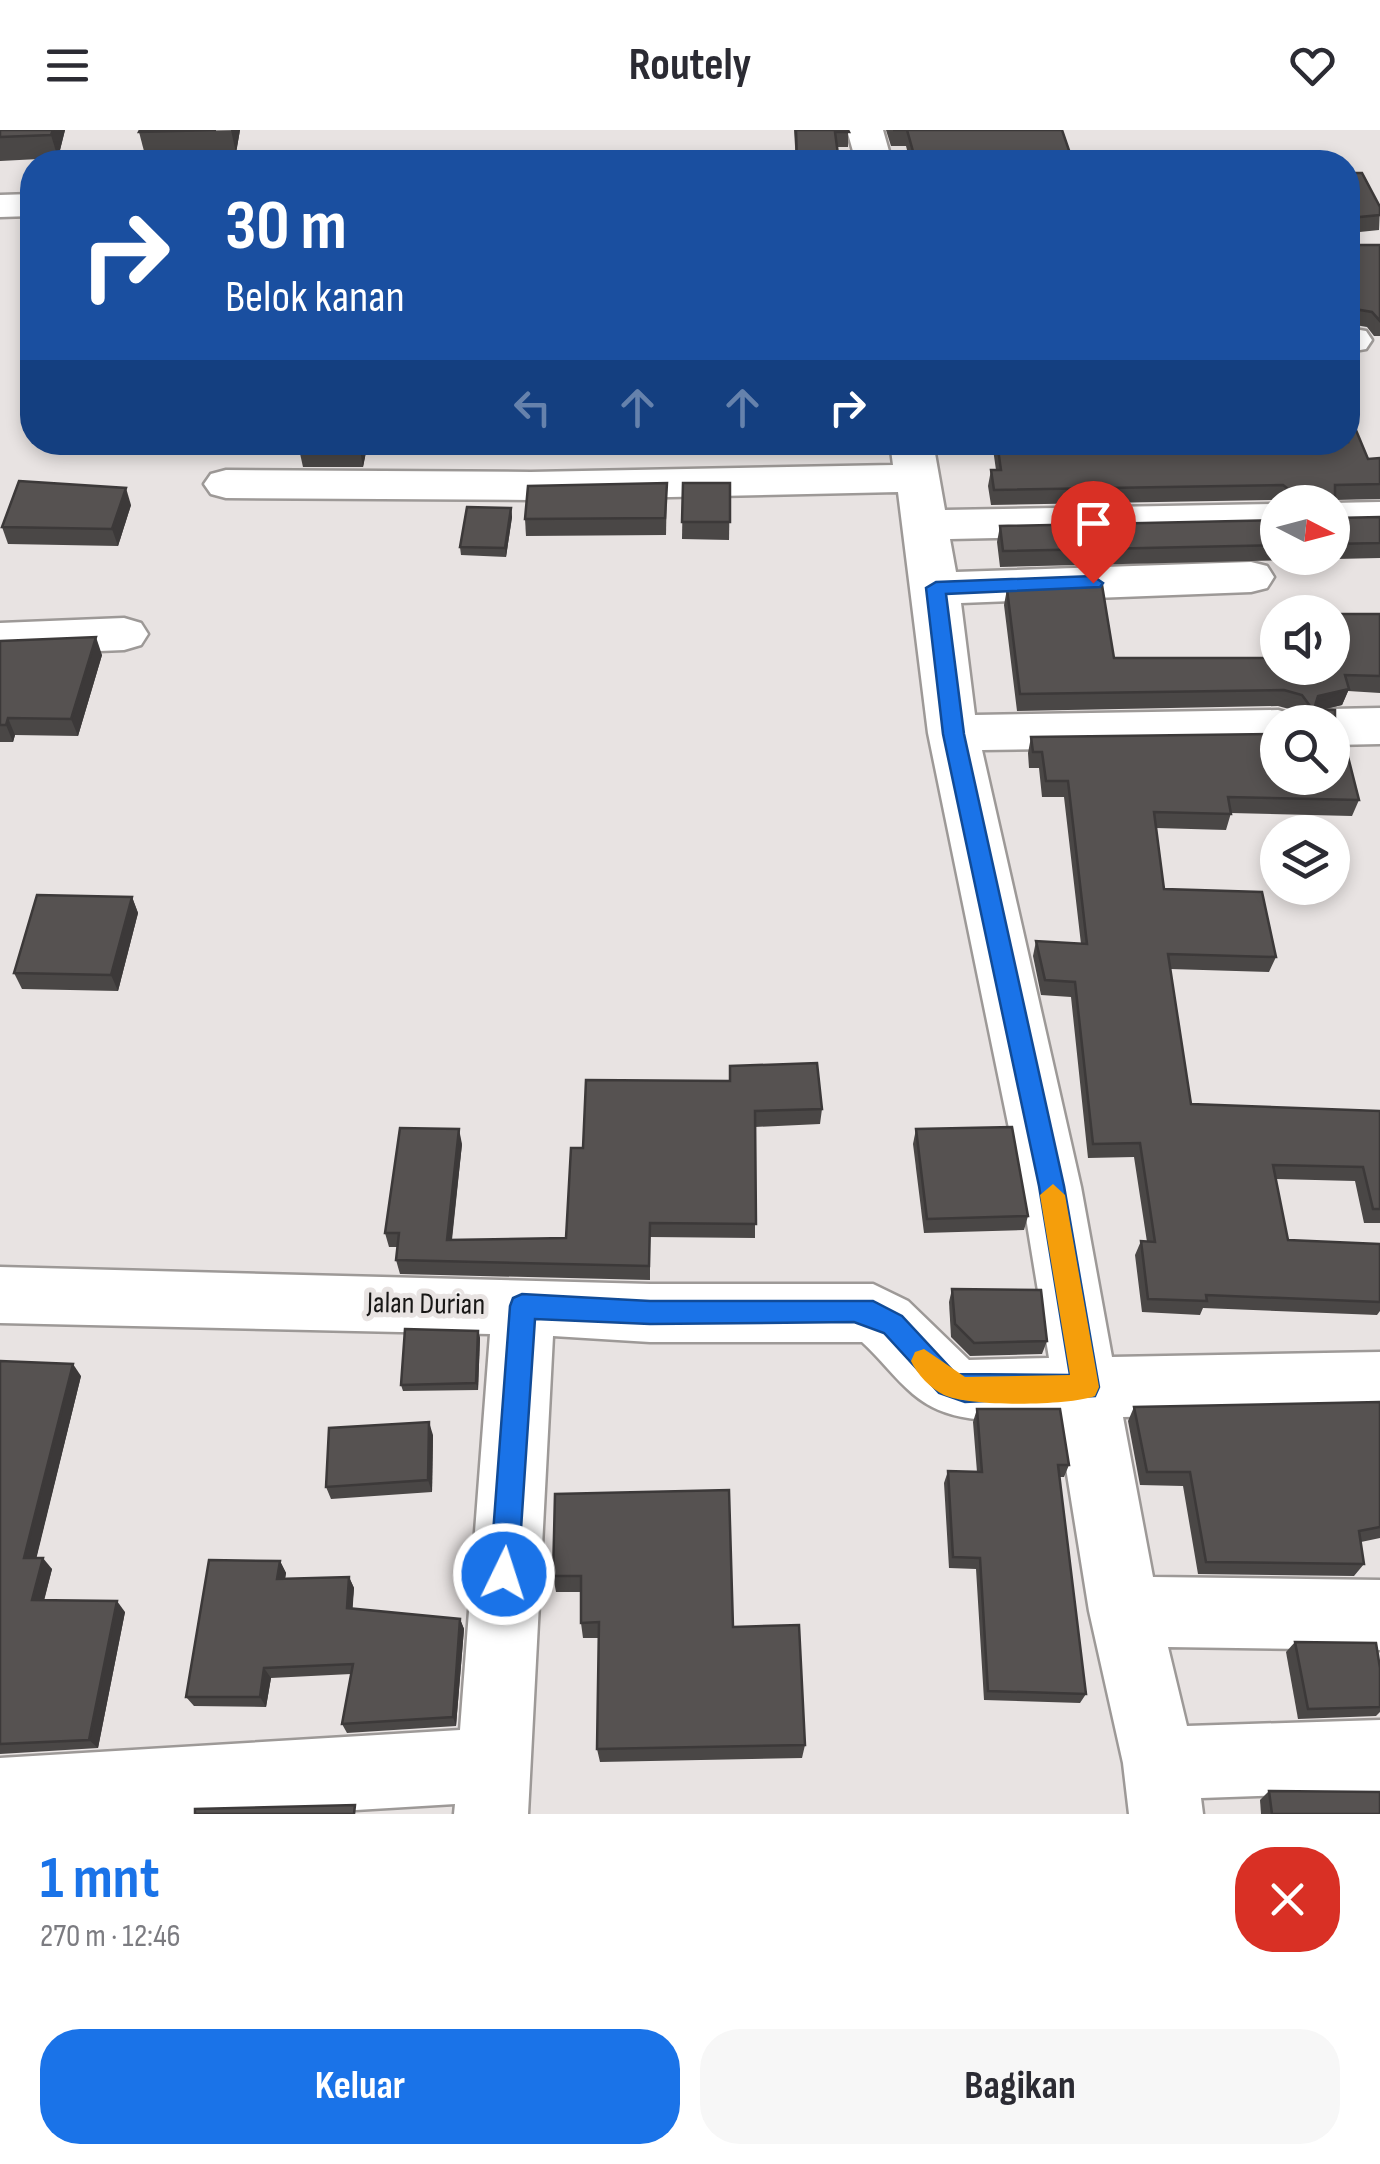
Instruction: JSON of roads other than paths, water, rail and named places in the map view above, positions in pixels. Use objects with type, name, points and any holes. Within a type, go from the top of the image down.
[{"type":"street","points":[[918,482],[954,734],[1051,1186],[1124,1611],[1163,1788],[1380,1756]]},
{"type":"street","points":[[226,484],[918,482],[1260,516]]},
{"type":"street","points":[[1350,517],[1380,516]]},
{"type":"street","points":[[936,588],[1251,577]]},
{"type":"street","points":[[0,639],[124,634]]},
{"type":"street","points":[[1350,727],[1380,726]]},
{"type":"street","points":[[954,734],[1260,728]]},
{"type":"street","name":"Jalan Durian","points":[[0,1295],[522,1306],[491,1789]]},
{"type":"street","points":[[522,1306],[650,1312],[873,1313],[893,1325],[948,1384],[965,1390],[1380,1382]]},
{"type":"street","points":[[1124,1611],[1380,1615]]},
{"type":"street","points":[[0,1795],[491,1789]]}]
